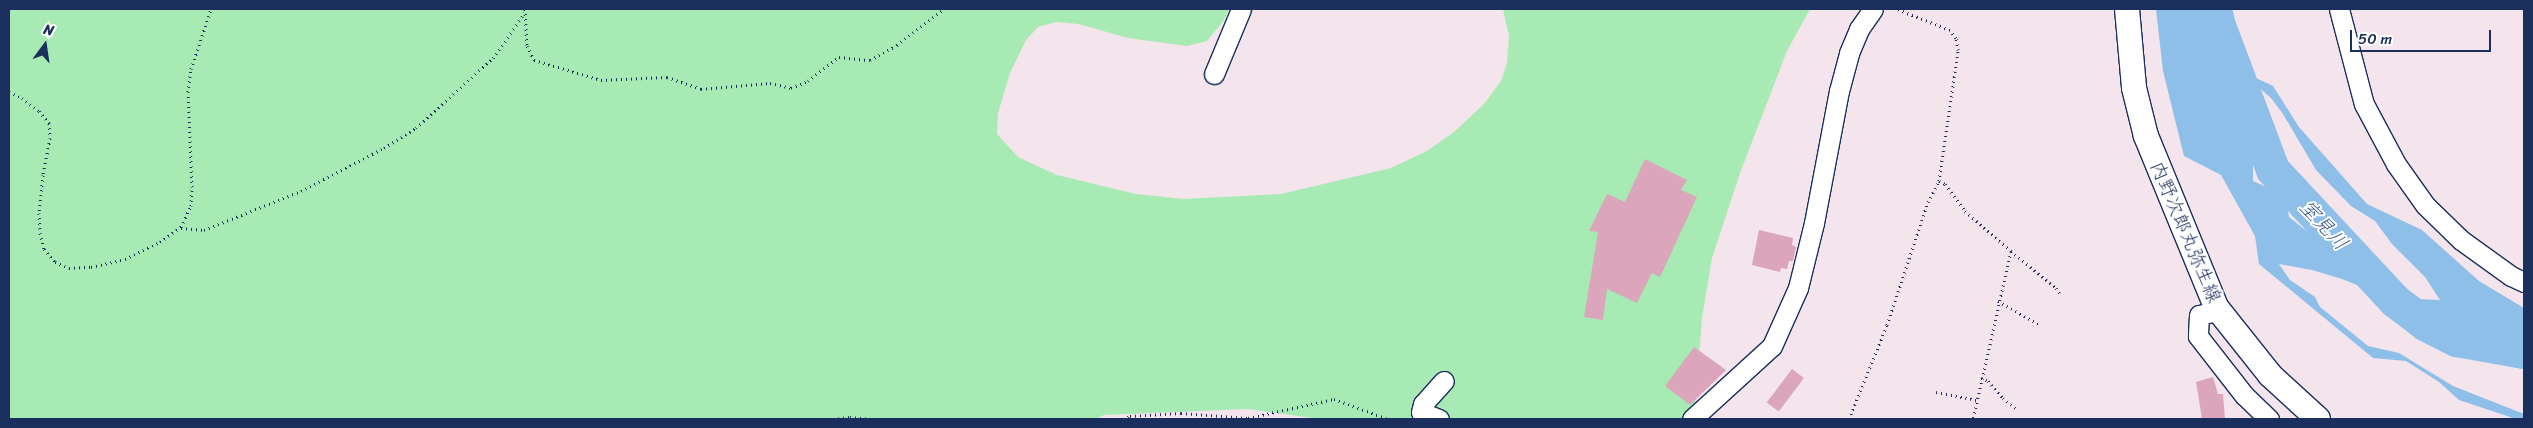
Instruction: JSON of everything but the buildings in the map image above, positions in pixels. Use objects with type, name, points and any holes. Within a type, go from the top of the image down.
[{"type":"main road","name":"内野次郎丸弥生線","points":[[2127,9],[2134,88],[2146,136],[2216,308],[2270,375],[2318,419]]},
{"type":"street","points":[[1214,74],[1241,9]]},
{"type":"street","points":[[1692,419],[1772,346],[1794,297],[1814,222],[1839,91],[1849,53],[1859,29],[1873,9]]},
{"type":"street","points":[[2339,9],[2364,104],[2396,164],[2425,205],[2461,240],[2511,276],[2524,282]]},
{"type":"street","points":[[2216,308],[2212,312],[2199,315],[2198,336],[2244,395],[2269,419]]},
{"type":"street","points":[[1439,419],[1420,412],[1423,404],[1444,381]]},
{"type":"path","points":[[9,92],[22,98],[39,110],[49,123],[50,138],[43,175],[40,233],[44,249],[55,262],[69,268],[91,267],[125,259],[160,242],[181,228],[191,206],[192,186],[188,92],[191,69],[211,9]]},
{"type":"path","points":[[181,228],[204,230],[301,191],[384,148],[416,128],[493,58],[522,17],[525,9]]},
{"type":"path","points":[[525,9],[527,46],[534,60],[601,80],[667,77],[701,89],[770,83],[791,88],[808,81],[839,57],[870,60],[897,45],[944,9]]},
{"type":"path","points":[[1849,419],[1887,325],[1928,202],[1939,181],[1958,50],[1956,38],[1950,30],[1897,9]]},
{"type":"path","points":[[1939,181],[1945,184],[1965,210],[2056,288],[2060,294]]},
{"type":"path","points":[[1973,419],[1998,301],[2011,251]]},
{"type":"path","points":[[1998,301],[2040,325]]},
{"type":"path","points":[[1981,378],[1988,381],[2003,398],[2016,408]]},
{"type":"path","points":[[1936,392],[1977,400]]},
{"type":"path","points":[[1123,419],[1130,416],[1181,413],[1248,418],[1334,399],[1388,419]]},
{"type":"path","points":[[833,419],[850,417],[872,419]]},
{"type":"green space","points":[[9,9],[1229,9],[1224,20],[1207,41],[1187,46],[1128,38],[1079,24],[1056,22],[1038,27],[1026,40],[1010,73],[998,113],[997,134],[1018,157],[1057,175],[1136,194],[1183,199],[1281,194],[1391,168],[1427,151],[1454,132],[1484,104],[1501,81],[1507,63],[1509,36],[1503,9],[1810,9],[1787,51],[1740,173],[1712,258],[1702,318],[1694,419],[1319,419],[1248,409],[1104,415],[1096,419],[9,419]]},
{"type":"water","points":[[2156,9],[2227,9],[2236,44],[2254,77],[2273,86],[2299,127],[2367,204],[2422,230],[2479,281],[2524,308],[2524,346],[2450,329],[2377,293],[2342,279],[2312,270],[2279,264],[2290,280],[2315,297],[2320,307],[2368,346],[2399,353],[2453,386],[2524,414],[2524,419],[2516,419],[2459,400],[2439,382],[2406,361],[2373,358],[2259,264],[2255,236],[2221,175],[2184,156],[2163,71]],"holes":[[[2249,79],[2271,98],[2283,114],[2316,170],[2351,206],[2375,221],[2392,244],[2425,277],[2440,300],[2417,299],[2398,293],[2389,283],[2335,249],[2325,237],[2309,233],[2289,217],[2287,205],[2280,193],[2253,181],[2253,164],[2237,115],[2233,85]]]},
{"type":"waterway","name":"室見川","points":[[2215,9],[2219,26],[2273,170],[2395,301],[2425,324],[2457,340],[2524,352]]}]
